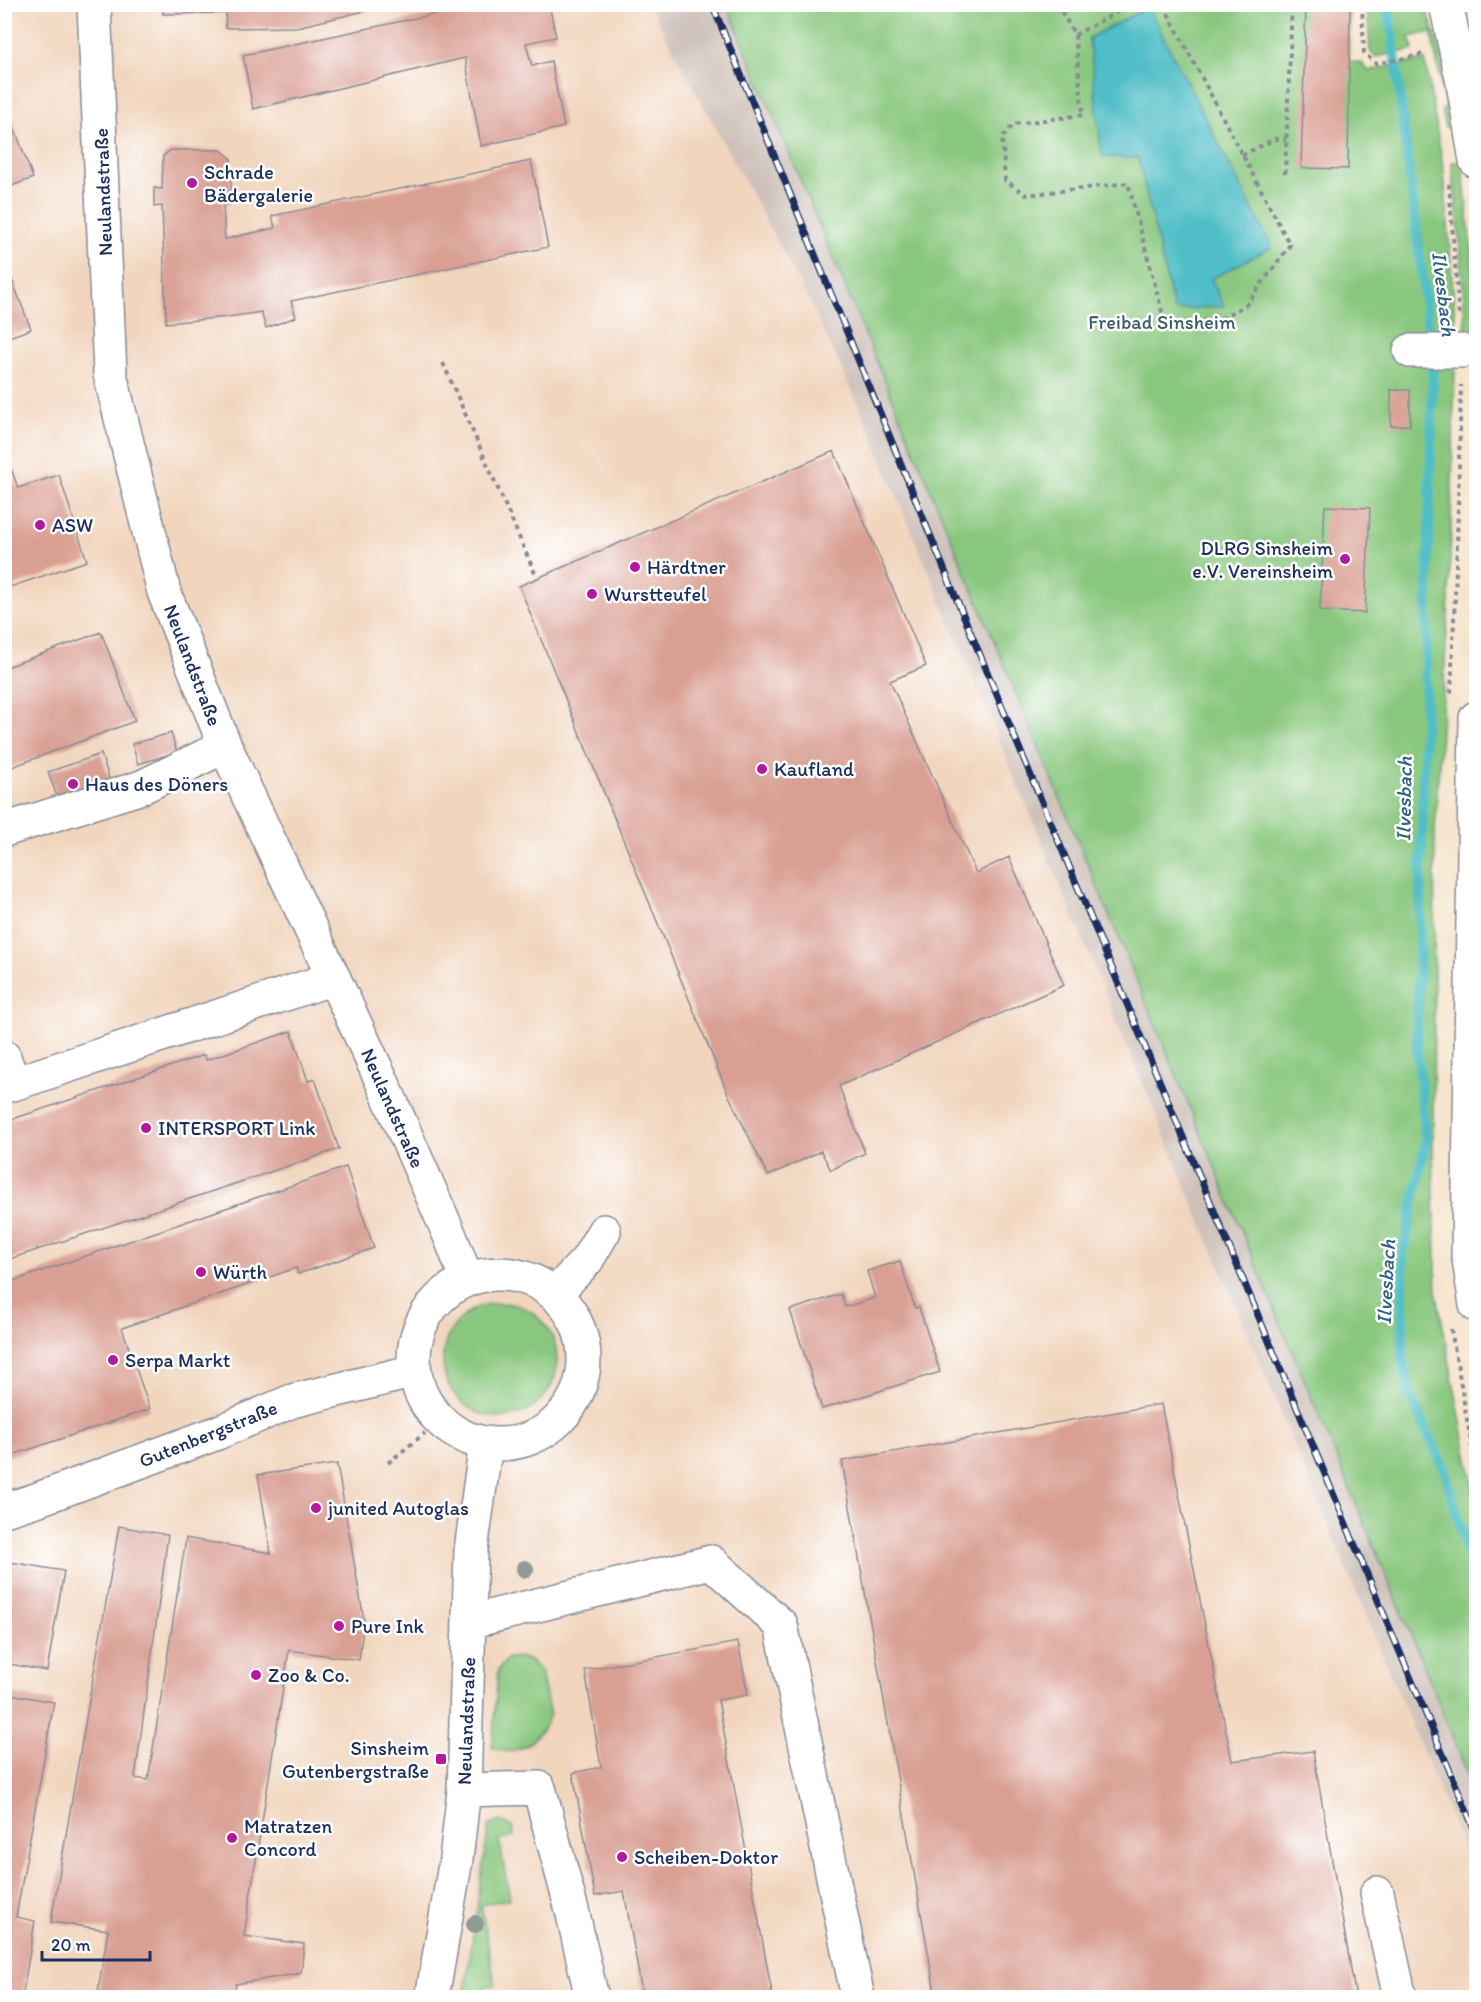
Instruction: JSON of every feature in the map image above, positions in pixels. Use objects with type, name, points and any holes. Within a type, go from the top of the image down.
[{"type":"street","name":"Neulandstraße","points":[[94,4],[110,375],[164,592],[225,746],[334,978],[436,1204],[467,1280]]},
{"type":"street","points":[[1446,4],[1463,83],[1462,166]]},
{"type":"street","points":[[1410,351],[1462,351]]},
{"type":"street","points":[[1476,718],[1468,1253],[1476,1305]]},
{"type":"street","points":[[4,830],[142,787],[225,746]]},
{"type":"street","points":[[7,1076],[334,978]]},
{"type":"street","points":[[555,1294],[587,1260],[604,1232]]},
{"type":"street","points":[[489,1274],[513,1274],[535,1282],[555,1294],[571,1312],[581,1335],[585,1359],[581,1383],[571,1406],[555,1424],[534,1437],[511,1443],[486,1443],[460,1434],[438,1418],[423,1396],[415,1371],[415,1348],[420,1326],[432,1307],[447,1291],[467,1280],[489,1274]]},
{"type":"street","name":"Gutenbergstraße","points":[[4,1510],[217,1433],[292,1401],[415,1371]]},
{"type":"street","name":"Neulandstraße","points":[[432,1998],[456,1859],[465,1790],[471,1550],[486,1443]]},
{"type":"street","points":[[469,1622],[711,1562],[781,1625],[858,1998]]},
{"type":"street","points":[[465,1790],[539,1788],[572,1910],[592,1998]]},
{"type":"street","points":[[1377,1893],[1400,1998]]},
{"type":"path","points":[[1057,4],[1075,35],[1083,115],[1014,124],[1002,138],[1005,180],[1026,195],[1128,183],[1164,323],[1220,319],[1247,304],[1290,245],[1163,4]]},
{"type":"path","points":[[1075,35],[1132,4]]},
{"type":"path","points":[[1285,174],[1292,4]]},
{"type":"path","points":[[1362,4],[1364,53],[1376,64],[1429,52]]},
{"type":"path","points":[[1242,155],[1275,139],[1286,140]]},
{"type":"path","points":[[1462,166],[1462,351]]},
{"type":"path","points":[[443,363],[537,578]]},
{"type":"path","points":[[388,1463],[425,1433]]},
{"type":"shaded area","points":[[5,5],[649,5],[809,301],[860,408],[1476,1879],[1476,1997],[5,1998]]},
{"type":"shaded area","points":[[649,5],[727,5],[1476,1790],[1476,1879],[860,408],[809,301]]},
{"type":"green space","name":"Freibad Sinsheim","points":[[727,5],[1350,5],[1349,61],[1362,63],[1368,71],[1425,60],[1444,172],[1456,330],[1449,598],[1435,831],[1433,1153],[1437,1295],[1476,1502],[1476,1795],[1412,1637]]},
{"type":"green space","points":[[1367,5],[1425,5],[1442,54],[1456,126],[1445,127],[1442,110],[1446,108],[1431,32],[1410,37],[1413,50],[1375,57],[1370,51]]},
{"type":"green space","points":[[1452,162],[1462,162],[1472,253],[1475,334],[1466,334]]},
{"type":"green space","points":[[500,1303],[522,1307],[541,1319],[553,1338],[557,1360],[553,1382],[541,1401],[522,1413],[500,1417],[478,1413],[459,1401],[447,1382],[443,1360],[447,1338],[459,1319],[478,1307]]},
{"type":"green space","points":[[519,1657],[531,1661],[541,1672],[550,1715],[543,1729],[528,1745],[509,1752],[492,1748],[498,1670],[508,1658]]},
{"type":"green space","points":[[500,1821],[512,1826],[514,1836],[499,1840],[510,1899],[481,1905],[495,1985],[484,1987],[485,1997],[464,1997],[489,1825]]},
{"type":"water","points":[[1148,7],[1272,247],[1211,279],[1224,306],[1174,310],[1138,158],[1102,157],[1089,38]]},
{"type":"building","points":[[162,4],[391,5],[297,27],[225,28],[226,13],[163,14]]},
{"type":"building","points":[[438,4],[549,4],[556,37],[526,43],[532,66],[551,61],[564,127],[481,146],[465,58],[253,109],[243,55],[440,13]]},
{"type":"building","points":[[1306,5],[1350,5],[1348,169],[1301,168]]},
{"type":"building","points":[[7,108],[33,178],[4,189],[4,109]]},
{"type":"building","points":[[171,150],[221,150],[231,158],[231,204],[223,204],[225,239],[275,228],[272,216],[531,161],[548,247],[291,301],[296,317],[266,328],[261,312],[166,323],[162,206],[154,207],[154,188],[162,189],[163,156]]},
{"type":"building","points":[[4,259],[31,329],[4,339]]},
{"type":"building","points":[[1391,390],[1410,390],[1410,425],[1391,426]]},
{"type":"building","name":"ASW","points":[[4,449],[18,488],[59,475],[87,561],[4,589]]},
{"type":"building","name":"Kaufland","points":[[834,451],[926,666],[890,681],[976,873],[1009,857],[1064,985],[839,1086],[865,1153],[831,1170],[821,1151],[768,1176],[728,1094],[519,586]]},
{"type":"building","name":"DLRG Sinsheim e.V. Vereinsheim","points":[[1325,506],[1370,508],[1365,613],[1320,611]]},
{"type":"building","points":[[101,632],[135,721],[4,770],[4,668]]},
{"type":"building","points":[[171,733],[177,752],[138,764],[132,744]]},
{"type":"building","points":[[101,754],[110,781],[58,799],[48,772]]},
{"type":"building","points":[[291,1031],[308,1081],[315,1079],[339,1149],[4,1261],[4,1122],[204,1055],[206,1060]]},
{"type":"building","points":[[346,1167],[374,1248],[298,1274],[296,1268],[122,1328],[150,1409],[4,1458],[4,1284]]},
{"type":"building","points":[[900,1261],[915,1308],[919,1307],[940,1372],[822,1409],[790,1310],[841,1294],[845,1307],[875,1298],[867,1271]]},
{"type":"building","points":[[1161,1404],[1232,1761],[1313,1751],[1356,1998],[936,1998],[842,1461]]},
{"type":"building","points":[[337,1464],[364,1620],[359,1660],[289,1650],[244,1936],[304,1944],[301,1973],[236,1984],[234,1998],[139,1998],[139,1995],[97,1998],[108,1930],[51,1922],[119,1526],[168,1535],[135,1778],[148,1780],[186,1538],[271,1553],[258,1475]]},
{"type":"building","points":[[4,1561],[64,1571],[47,1671],[4,1663]]},
{"type":"building","points":[[738,1642],[748,1695],[718,1700],[773,1998],[643,1998],[624,1891],[595,1896],[573,1773],[601,1767],[585,1670]]},
{"type":"building","points":[[4,1693],[54,1702],[16,1917],[35,1921],[22,1998],[4,1998]]},
{"type":"waterway","name":"Ilvesbach","points":[[1386,4],[1392,30],[1433,366],[1417,1051],[1426,1141],[1403,1254],[1403,1360],[1409,1393],[1444,1468],[1476,1582]]},
{"type":"railway","points":[[712,4],[954,593],[1476,1833]]},
{"type":"place","name":"Schrade Bädergalerie","points":[[192,183]]},
{"type":"place","name":"ASW","points":[[40,525]]},
{"type":"place","name":"DLRG Sinsheim e.V. Vereinsheim","points":[[1345,559]]},
{"type":"place","name":"Härdtner","points":[[635,567]]},
{"type":"place","name":"Wurstteufel","points":[[592,594]]},
{"type":"place","name":"Kaufland","points":[[762,769]]},
{"type":"place","name":"Haus des Döners","points":[[73,784]]},
{"type":"place","name":"INTERSPORT Link","points":[[146,1128]]},
{"type":"place","name":"Würth","points":[[201,1272]]},
{"type":"place","name":"Serpa Markt","points":[[113,1360]]},
{"type":"place","name":"junited Autoglas","points":[[316,1508]]},
{"type":"place","name":"Pure Ink","points":[[339,1626]]},
{"type":"place","name":"Zoo & Co.","points":[[256,1675]]},
{"type":"place","name":"Sinsheim Gutenbergstraße","points":[[441,1759]]},
{"type":"place","name":"Matratzen Concord","points":[[232,1838]]},
{"type":"place","name":"Scheiben-Doktor","points":[[622,1857]]}]
